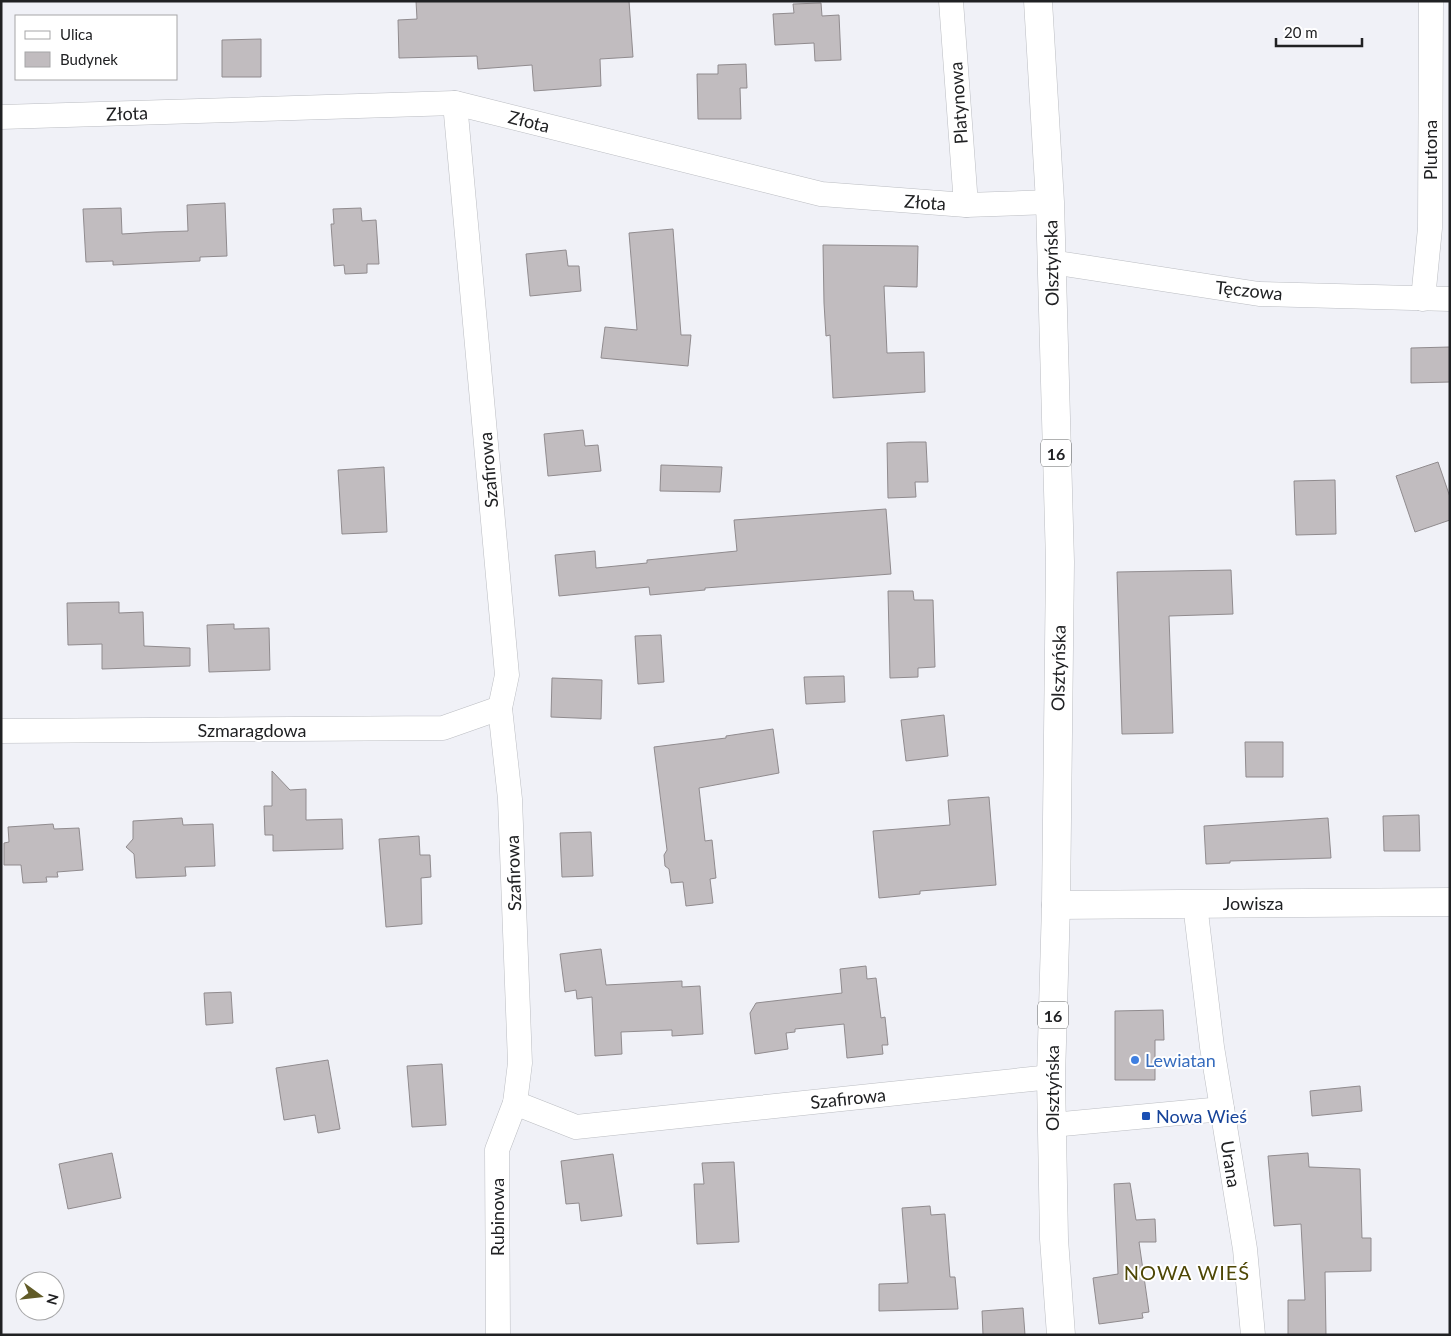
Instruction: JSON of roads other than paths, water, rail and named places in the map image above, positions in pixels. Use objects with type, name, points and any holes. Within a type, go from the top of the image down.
[{"type":"main road","name":"Olsztyńska","points":[[1038,1],[1050,202],[1060,562],[1056,905],[1051,1077],[1054,1239],[1061,1335]]},
{"type":"main road","name":"Jowisza","points":[[1056,905],[1450,902]]},
{"type":"street","name":"Platynowa","points":[[951,1],[966,206]]},
{"type":"street","name":"Plutona","points":[[1423,299],[1430,228],[1430,1]]},
{"type":"street","name":"Złota","points":[[1,117],[455,103],[821,194],[966,206],[1050,202]]},
{"type":"street","name":"Szafirowa","points":[[455,103],[507,675],[500,708],[510,799],[518,1009],[520,1062],[515,1103],[576,1127],[1051,1077]]},
{"type":"street","name":"Tęczowa","points":[[1051,262],[1259,294],[1450,299]]},
{"type":"street","name":"Szmaragdowa","points":[[1,731],[443,728],[500,708]]},
{"type":"street","name":"Urana","points":[[1195,904],[1222,1109],[1245,1249],[1253,1335]]},
{"type":"street","name":"Rubinowa","points":[[498,1335],[497,1150],[515,1103]]},
{"type":"street","points":[[1052,1125],[1222,1109]]},
{"type":"place","name":"Lewiatan","points":[[1135,1060]]},
{"type":"place","name":"Nowa Wieś","points":[[1146,1116]]},
{"type":"district","name":"NOWA WIEŚ","points":[[1187,1272]]}]
